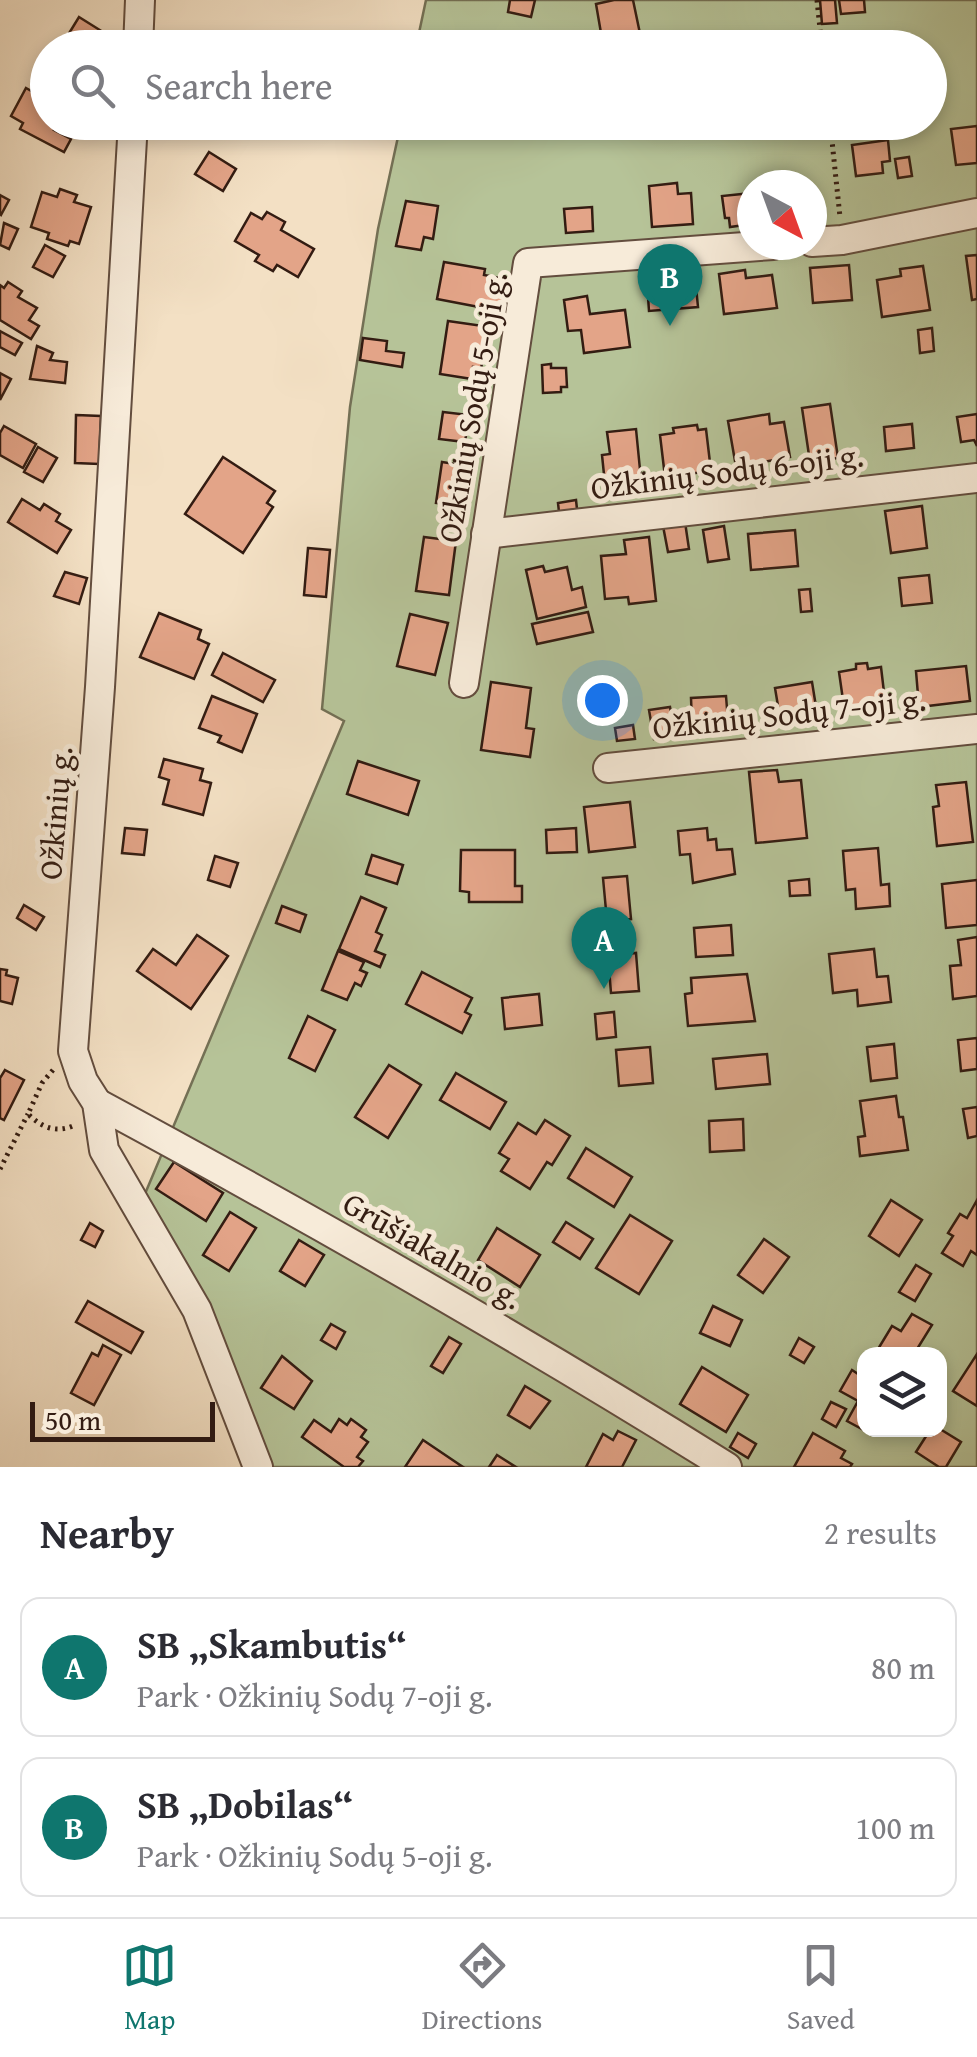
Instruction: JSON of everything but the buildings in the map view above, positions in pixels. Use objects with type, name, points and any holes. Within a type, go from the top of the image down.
[{"type":"street","points":[[139,30],[140,0]]},
{"type":"street","name":"Ožkinių g.","points":[[132,140],[100,688],[73,1051],[83,1081],[97,1103],[104,1150],[197,1310],[258,1467]]},
{"type":"street","points":[[827,241],[977,212]]},
{"type":"street","name":"Ožkinių Sodų 5-oji g.","points":[[464,683],[528,263],[737,248]]},
{"type":"street","name":"Ožkinių Sodų 6-oji g.","points":[[486,534],[977,478]]},
{"type":"street","name":"Ožkinių Sodų 7-oji g.","points":[[608,768],[977,729]]},
{"type":"street","name":"Grūšiakalnio g.","points":[[97,1103],[303,1214],[727,1467]]},
{"type":"path","points":[[817,0],[820,30]]},
{"type":"path","points":[[832,140],[842,240]]},
{"type":"path","points":[[0,1169],[42,1083],[73,1051]]},
{"type":"path","points":[[28,1114],[41,1127],[66,1129],[84,1121],[97,1103]]},
{"type":"green space","points":[[426,0],[977,0],[977,1467],[269,1467],[142,1201],[344,721],[322,709],[350,407],[378,229],[397,140],[947,140],[947,30],[420,30]]},
{"type":"place","name":"SB „Dobilas“","points":[[670,326]]},
{"type":"place","name":"SB „Skambutis“","points":[[604,989]]}]
